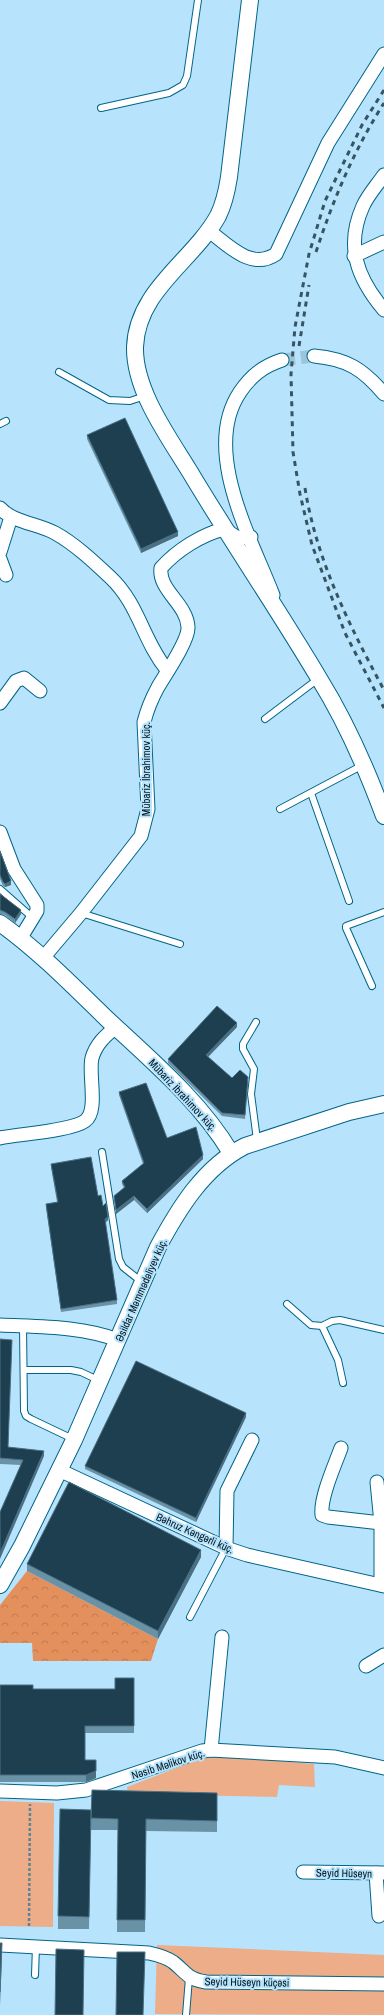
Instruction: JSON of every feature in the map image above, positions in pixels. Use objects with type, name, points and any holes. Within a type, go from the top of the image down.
[{"type":"street","points":[[250,0],[227,188],[218,215],[208,230],[161,285],[143,314],[138,330],[135,348],[137,367],[146,395],[171,441],[224,529],[319,678],[341,718],[363,765],[384,816]]},
{"type":"street","points":[[208,230],[249,260],[259,261],[268,259],[276,254],[328,143],[384,54]]},
{"type":"street","points":[[384,175],[364,204],[357,222],[354,256],[372,295],[384,310]]},
{"type":"street","points":[[354,256],[384,242]]},
{"type":"street","points":[[314,356],[331,357],[344,361],[361,370],[384,394]]},
{"type":"street","points":[[282,360],[270,364],[251,378],[233,403],[225,435],[226,456],[232,488],[282,619]]},
{"type":"street","points":[[0,508],[11,517],[27,521],[60,536],[110,577],[124,592],[139,616],[154,652],[167,670]]},
{"type":"street","points":[[0,552],[11,517]]},
{"type":"street","points":[[224,529],[238,538],[251,537]]},
{"type":"street","name":"Mübariz İbrahimov küç.","points":[[43,958],[82,913],[142,836],[148,808],[144,722],[147,710],[167,670],[185,639],[188,629],[187,620],[183,610],[163,582],[160,574],[161,568],[198,539],[208,533],[224,529]]},
{"type":"street","points":[[0,559],[6,575]]},
{"type":"street","points":[[0,703],[16,681],[24,678],[40,690]]},
{"type":"street","points":[[0,832],[14,870],[37,905],[37,911],[20,939]]},
{"type":"street","name":"Mübariz İbrahimov küç.","points":[[0,923],[43,958],[144,1053],[198,1109],[222,1138],[231,1153]]},
{"type":"street","points":[[0,1138],[67,1127],[85,1121],[90,1114],[92,1106],[90,1074],[92,1058],[96,1047],[116,1026]]},
{"type":"street","name":"Əsildar Məmmədəliyev küç.","points":[[0,1585],[22,1546],[74,1440],[158,1247],[183,1205],[199,1184],[231,1153],[257,1140],[349,1112],[384,1104]]},
{"type":"street","points":[[0,1325],[79,1330],[100,1333],[118,1340]]},
{"type":"street","points":[[226,1548],[226,1491],[252,1440]]},
{"type":"street","points":[[341,1448],[327,1488],[322,1515],[380,1523]]},
{"type":"street","name":"Bəhruz Kəngərli küç.","points":[[59,1470],[226,1548],[247,1555],[382,1586]]},
{"type":"street","points":[[377,1482],[382,1586]]},
{"type":"street","points":[[211,1750],[222,1637]]},
{"type":"street","points":[[366,1666],[384,1655]]},
{"type":"street","name":"Nəsib Məlikov küç.","points":[[0,1791],[57,1793],[86,1790],[202,1751],[211,1750],[335,1757],[384,1768]]},
{"type":"street","name":"Seyid Hüseyn","points":[[303,1872],[380,1873]]},
{"type":"street","points":[[379,1916],[380,1873]]},
{"type":"street","name":"Seyid Hüseyn küçəsi","points":[[0,1945],[149,1953],[164,1957],[173,1962],[189,1978],[206,1982],[384,1984]]},
{"type":"lane","points":[[101,108],[169,93],[182,85],[187,76],[198,0]]},
{"type":"lane","points":[[59,372],[110,400],[130,401],[146,395]]},
{"type":"lane","points":[[265,719],[319,678]]},
{"type":"lane","points":[[280,809],[363,765]]},
{"type":"lane","points":[[311,793],[349,900]]},
{"type":"lane","points":[[0,889],[33,918]]},
{"type":"lane","points":[[372,986],[346,926],[384,912]]},
{"type":"lane","points":[[82,913],[180,944]]},
{"type":"lane","points":[[256,1022],[243,1044],[243,1049],[254,1069],[251,1094],[257,1140]]},
{"type":"lane","points":[[102,1152],[119,1259],[123,1267],[143,1282]]},
{"type":"lane","points":[[287,1304],[311,1325],[322,1326],[332,1321],[340,1320],[384,1330]]},
{"type":"lane","points":[[23,1326],[24,1411],[26,1416],[74,1440]]},
{"type":"lane","points":[[322,1326],[338,1360],[343,1383]]},
{"type":"lane","points":[[24,1370],[71,1370],[81,1372],[100,1382]]},
{"type":"lane","points":[[190,1617],[226,1548]]},
{"type":"lane","points":[[35,1975],[36,1946]]},
{"type":"lane","points":[[186,2015],[189,1978]]},
{"type":"path","points":[[29,1926],[30,1802]]},
{"type":"shaded area","points":[[210,1755],[314,1764],[315,1787],[279,1785],[277,1797],[128,1794],[127,1787]]},
{"type":"shaded area","points":[[0,1801],[54,1803],[53,1927],[0,1926]]},
{"type":"shaded area","points":[[157,1945],[384,1955],[384,2015],[155,2014]]},
{"type":"green space","points":[[27,1571],[158,1639],[151,1661],[33,1661],[32,1643],[0,1643],[0,1605]]},
{"type":"building","points":[[125,418],[178,532],[141,549],[87,435]]},
{"type":"building","points":[[0,851],[11,881],[5,884],[0,875]]},
{"type":"building","points":[[0,894],[21,910],[15,919],[0,910]]},
{"type":"building","points":[[217,1006],[237,1023],[206,1055],[232,1078],[240,1070],[248,1077],[245,1115],[222,1113],[168,1059]]},
{"type":"building","points":[[146,1083],[167,1138],[196,1127],[203,1155],[147,1209],[134,1196],[116,1210],[114,1196],[125,1187],[122,1181],[144,1163],[119,1092]]},
{"type":"building","points":[[91,1157],[98,1196],[101,1195],[103,1206],[106,1203],[108,1217],[105,1219],[117,1300],[61,1309],[46,1204],[58,1202],[51,1164]]},
{"type":"building","points":[[0,1339],[12,1340],[8,1447],[44,1451],[0,1553],[0,1512],[23,1460],[0,1458]]},
{"type":"building","points":[[136,1361],[246,1413],[196,1518],[85,1466]]},
{"type":"building","points":[[69,1482],[201,1550],[158,1631],[27,1564]]},
{"type":"building","points":[[115,1678],[134,1678],[134,1726],[85,1726],[85,1760],[96,1760],[96,1771],[86,1775],[0,1775],[0,1685],[33,1685],[33,1689],[115,1689]]},
{"type":"building","points":[[92,1790],[217,1793],[217,1821],[146,1819],[145,1920],[117,1920],[118,1819],[91,1818]]},
{"type":"building","points":[[60,1809],[91,1810],[89,1917],[58,1916]]},
{"type":"building","points":[[0,1943],[2,1943],[0,1992]]},
{"type":"building","points":[[56,1949],[84,1950],[83,2015],[55,2015]]},
{"type":"building","points":[[117,1952],[145,1952],[143,2015],[116,2015]]},
{"type":"tunnel","points":[[282,360],[314,356]]},
{"type":"railway","points":[[384,90],[362,125],[325,201],[309,254],[295,327],[291,374],[293,452],[300,494],[312,545],[345,633],[384,708]]},
{"type":"railway","points":[[316,252],[345,176],[363,139],[384,103]]},
{"type":"railway","points":[[299,346],[309,285]]},
{"type":"railway","points":[[305,488],[317,541],[326,567],[347,617],[384,690]]}]
